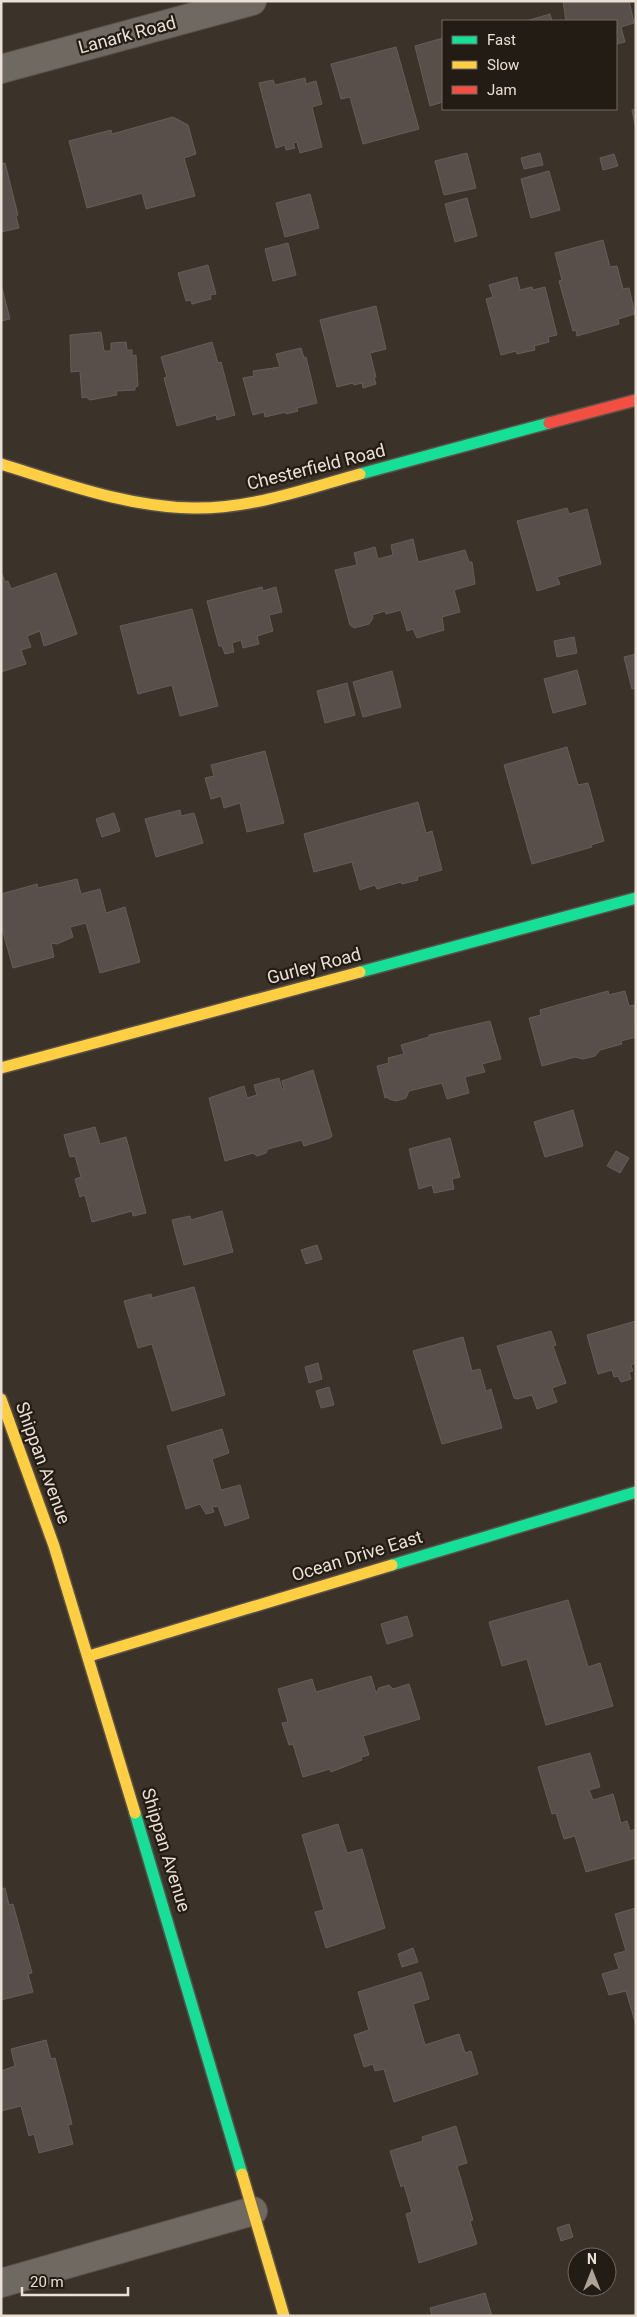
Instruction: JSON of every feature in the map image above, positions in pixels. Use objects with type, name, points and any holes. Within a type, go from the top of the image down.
[{"type":"street","name":"Lanark Road","points":[[1,69],[252,1]]},
{"type":"street","name":"Chesterfield Road","points":[[1,464],[123,499],[192,508],[225,506],[257,502],[636,400]]},
{"type":"street","name":"Gurley Road","points":[[1,1068],[636,898]]},
{"type":"street","name":"Shippan Avenue","points":[[1,1399],[54,1546],[89,1656],[284,2316]]},
{"type":"street","name":"Ocean Drive East","points":[[89,1656],[636,1492]]},
{"type":"street","points":[[1,2284],[253,2211]]},
{"type":"building","points":[[563,1],[629,1],[634,23],[621,27],[625,42],[617,44],[617,20],[566,20]]},
{"type":"building","points":[[550,14],[552,20],[529,20]]},
{"type":"building","points":[[442,38],[442,102],[430,106],[415,46]]},
{"type":"building","points":[[396,47],[419,129],[363,144],[350,97],[341,99],[331,64]]},
{"type":"building","points":[[305,78],[306,84],[316,81],[322,104],[312,107],[322,147],[300,153],[297,142],[293,143],[295,148],[286,150],[285,145],[276,148],[259,83],[273,80],[275,85]]},
{"type":"building","points":[[636,109],[636,129],[632,110]]},
{"type":"building","points":[[173,117],[188,125],[196,154],[184,158],[195,196],[146,209],[142,193],[87,208],[69,141],[111,130],[112,134]]},
{"type":"building","points":[[467,153],[476,188],[444,195],[435,161]]},
{"type":"building","points":[[540,153],[543,165],[524,169],[521,158]]},
{"type":"building","points":[[614,154],[618,166],[603,170],[600,158]]},
{"type":"building","points":[[5,163],[18,215],[16,216],[19,228],[1,232],[1,164]]},
{"type":"building","points":[[549,171],[560,210],[531,218],[521,179]]},
{"type":"building","points":[[310,194],[319,228],[285,237],[276,203]]},
{"type":"building","points":[[467,198],[477,236],[455,242],[445,204]]},
{"type":"building","points":[[603,240],[610,267],[617,266],[623,289],[629,288],[635,314],[618,319],[619,324],[577,336],[576,330],[573,331],[559,281],[562,280],[555,253]]},
{"type":"building","points":[[288,243],[296,275],[273,281],[265,249]]},
{"type":"building","points":[[208,265],[216,294],[210,295],[211,299],[192,304],[191,300],[186,301],[178,273]]},
{"type":"building","points":[[517,277],[520,290],[532,287],[533,290],[545,287],[557,335],[548,337],[549,342],[534,346],[535,350],[517,354],[516,351],[501,355],[486,299],[493,297],[489,285]]},
{"type":"building","points":[[1,284],[10,319],[1,321]]},
{"type":"building","points":[[376,306],[386,349],[370,353],[376,384],[363,388],[362,383],[337,387],[320,320]]},
{"type":"building","points":[[101,332],[104,351],[111,351],[111,343],[126,342],[127,350],[132,350],[132,356],[136,355],[138,386],[135,387],[135,390],[116,391],[117,395],[90,400],[86,397],[82,398],[80,371],[71,372],[70,335]]},
{"type":"building","points":[[212,342],[218,363],[221,362],[235,415],[217,420],[216,415],[177,426],[164,378],[167,377],[161,357]]},
{"type":"building","points":[[301,348],[304,358],[306,357],[317,403],[297,408],[298,411],[286,414],[286,412],[265,417],[264,412],[253,415],[243,378],[254,376],[253,371],[280,367],[276,354]]},
{"type":"building","points":[[567,508],[569,514],[587,509],[601,564],[557,577],[560,584],[537,591],[517,521]]},
{"type":"building","points":[[413,539],[418,562],[465,550],[469,562],[472,562],[475,584],[454,590],[460,612],[442,617],[444,630],[417,638],[413,629],[407,631],[401,610],[386,614],[385,611],[372,615],[373,618],[369,624],[354,628],[350,625],[335,570],[357,565],[354,553],[375,547],[378,559],[393,555],[391,545]]},
{"type":"building","points":[[1,571],[5,582],[8,581],[11,589],[56,573],[77,634],[44,646],[40,631],[27,636],[31,647],[21,650],[26,664],[1,672]]},
{"type":"building","points":[[262,587],[263,591],[276,587],[282,612],[269,615],[273,631],[257,636],[259,644],[243,648],[241,640],[232,643],[234,652],[225,654],[222,646],[219,646],[207,601]]},
{"type":"building","points":[[192,609],[218,706],[180,716],[172,685],[138,694],[120,626]]},
{"type":"building","points":[[574,637],[577,653],[557,657],[554,641]]},
{"type":"building","points":[[636,654],[636,688],[632,689],[624,657]]},
{"type":"building","points":[[577,670],[586,704],[553,713],[544,679]]},
{"type":"building","points":[[392,671],[401,707],[363,717],[353,682]]},
{"type":"building","points":[[347,683],[355,715],[325,723],[317,691]]},
{"type":"building","points":[[567,747],[578,785],[588,783],[604,841],[591,845],[592,847],[532,864],[504,765]]},
{"type":"building","points":[[265,751],[284,823],[247,832],[240,803],[224,808],[221,796],[211,799],[205,778],[214,776],[211,765]]},
{"type":"building","points":[[418,802],[426,833],[432,831],[442,870],[417,877],[418,880],[402,884],[401,882],[377,889],[375,885],[360,890],[352,862],[314,872],[304,834]]},
{"type":"building","points":[[180,810],[181,816],[194,813],[203,843],[156,857],[145,819]]},
{"type":"building","points":[[114,813],[120,831],[102,837],[96,819]]},
{"type":"building","points":[[77,879],[81,894],[100,889],[106,913],[125,907],[140,962],[100,973],[86,923],[70,927],[73,937],[57,944],[51,943],[54,957],[13,968],[1,925],[1,894],[37,884],[38,888]]},
{"type":"building","points":[[608,991],[609,995],[625,991],[629,1006],[634,1005],[636,1037],[621,1041],[622,1044],[600,1050],[595,1056],[583,1059],[575,1057],[542,1066],[529,1018],[541,1015],[540,1010]]},
{"type":"building","points":[[490,1021],[501,1059],[482,1064],[485,1072],[465,1077],[469,1093],[447,1099],[442,1083],[409,1091],[406,1098],[396,1101],[388,1097],[385,1098],[377,1066],[389,1063],[388,1058],[404,1054],[401,1045],[429,1037],[429,1035]]},
{"type":"building","points":[[313,1070],[332,1136],[304,1146],[302,1140],[268,1149],[266,1153],[257,1156],[253,1153],[225,1161],[209,1098],[244,1086],[247,1098],[257,1095],[254,1085],[279,1078],[282,1089],[284,1089],[282,1081]]},
{"type":"building","points":[[573,1110],[583,1146],[545,1157],[534,1122]]},
{"type":"building","points":[[95,1127],[100,1144],[126,1137],[146,1213],[133,1216],[132,1211],[92,1222],[85,1195],[80,1197],[75,1179],[81,1177],[75,1156],[70,1157],[64,1135]]},
{"type":"building","points":[[450,1138],[460,1177],[452,1179],[454,1189],[434,1193],[432,1185],[419,1189],[409,1149]]},
{"type":"building","points":[[616,1151],[629,1158],[620,1173],[607,1166]]},
{"type":"building","points":[[222,1211],[233,1252],[184,1265],[172,1220],[190,1216],[191,1220]]},
{"type":"building","points":[[317,1245],[322,1259],[306,1264],[301,1250]]},
{"type":"building","points":[[194,1287],[225,1395],[172,1411],[152,1344],[138,1348],[124,1301],[151,1294],[152,1298]]},
{"type":"building","points":[[636,1321],[636,1363],[631,1365],[633,1371],[629,1372],[631,1379],[621,1382],[618,1376],[614,1377],[612,1370],[598,1374],[587,1335]]},
{"type":"building","points":[[551,1331],[556,1345],[553,1346],[566,1383],[552,1388],[557,1402],[537,1409],[532,1395],[514,1398],[497,1346]]},
{"type":"building","points":[[463,1337],[472,1371],[480,1369],[486,1391],[491,1389],[502,1428],[442,1444],[413,1351]]},
{"type":"building","points":[[318,1363],[322,1379],[309,1383],[305,1367]]},
{"type":"building","points":[[329,1387],[334,1405],[321,1408],[316,1391]]},
{"type":"building","points":[[222,1429],[229,1453],[212,1459],[221,1490],[240,1485],[249,1518],[225,1526],[218,1506],[212,1507],[214,1512],[206,1514],[200,1504],[186,1509],[167,1446]]},
{"type":"building","points":[[568,1600],[588,1667],[600,1663],[613,1706],[546,1725],[527,1659],[502,1666],[489,1622]]},
{"type":"building","points":[[407,1616],[413,1636],[387,1644],[381,1624]]},
{"type":"building","points":[[371,1676],[376,1693],[379,1688],[389,1685],[393,1689],[409,1684],[420,1719],[363,1736],[369,1755],[361,1757],[362,1760],[331,1772],[330,1769],[303,1777],[293,1744],[289,1745],[282,1723],[288,1722],[278,1689],[312,1679],[316,1692]]},
{"type":"building","points":[[590,1753],[600,1787],[589,1790],[593,1800],[613,1794],[621,1823],[627,1821],[630,1831],[636,1829],[636,1858],[586,1872],[575,1836],[564,1839],[556,1813],[552,1814],[538,1767]]},
{"type":"building","points":[[338,1824],[347,1853],[362,1849],[385,1928],[326,1948],[315,1912],[324,1910],[302,1835]]},
{"type":"building","points":[[5,1888],[9,1905],[13,1904],[32,1973],[28,1974],[33,1992],[1,2000],[1,1889]]},
{"type":"building","points":[[636,1908],[636,2025],[626,1991],[609,1995],[602,1974],[619,1969],[614,1954],[626,1951],[615,1914]]},
{"type":"building","points":[[413,1948],[418,1962],[402,1967],[398,1954]]},
{"type":"building","points":[[421,1972],[429,1999],[413,2004],[425,2045],[459,2034],[465,2053],[471,2051],[478,2074],[394,2102],[384,2069],[375,2071],[373,2064],[364,2067],[354,2035],[369,2030],[358,1992]]},
{"type":"building","points":[[46,2040],[51,2059],[55,2058],[72,2124],[68,2125],[73,2144],[39,2153],[34,2134],[29,2136],[21,2106],[1,2111],[1,2071],[15,2066],[11,2049]]},
{"type":"building","points":[[456,2126],[467,2163],[457,2166],[473,2220],[470,2221],[477,2244],[419,2263],[406,2214],[412,2212],[404,2185],[401,2187],[390,2151],[423,2141],[422,2137]]},
{"type":"building","points":[[569,2224],[573,2237],[561,2241],[557,2228]]},
{"type":"building","points":[[485,2293],[492,2316],[432,2316],[430,2308]]},
{"type":"traffic: fast","points":[[360,474],[549,423]]},
{"type":"traffic: fast","points":[[360,972],[636,898]]},
{"type":"traffic: fast","points":[[392,1565],[636,1492]]},
{"type":"traffic: fast","points":[[135,1813],[242,2174]]},
{"type":"traffic: slow","points":[[1,464],[120,499],[168,507],[193,508],[257,502],[360,474]]},
{"type":"traffic: slow","points":[[1,1068],[360,972]]},
{"type":"traffic: slow","points":[[1,1399],[54,1546],[135,1813]]},
{"type":"traffic: slow","points":[[89,1656],[392,1565]]},
{"type":"traffic: slow","points":[[242,2174],[284,2316]]},
{"type":"traffic: jam","points":[[549,423],[636,400]]}]
